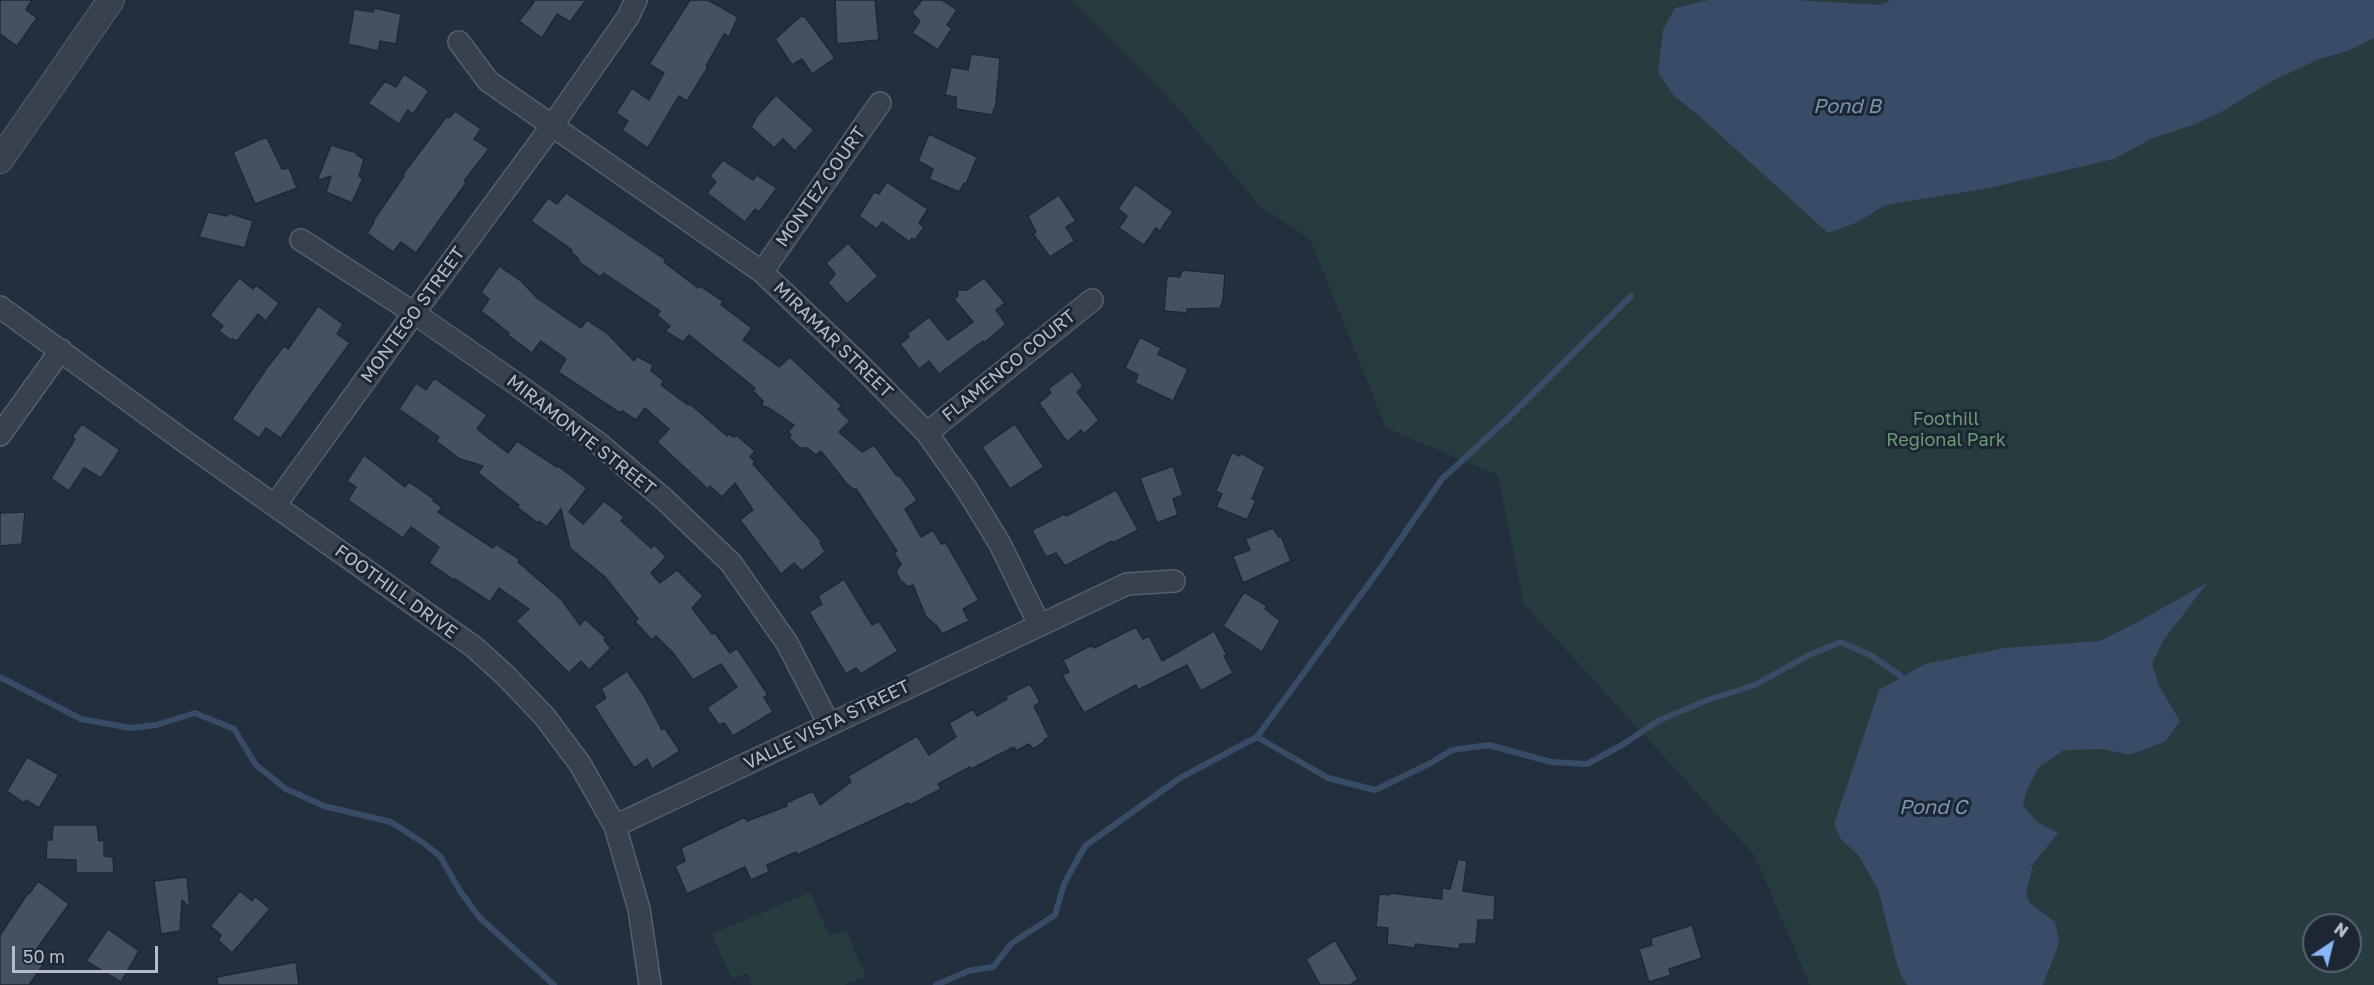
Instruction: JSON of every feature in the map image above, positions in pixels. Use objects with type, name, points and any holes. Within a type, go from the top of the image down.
[{"type":"street","points":[[0,160],[111,0]]},
{"type":"street","name":"MONTEGO STREET","points":[[275,505],[552,126],[628,17],[636,0]]},
{"type":"street","name":"MIRAMAR STREET","points":[[459,42],[488,81],[762,272],[814,320],[927,433],[967,490],[1000,544],[1040,624]]},
{"type":"street","name":"MONTEZ COURT","points":[[762,272],[880,103]]},
{"type":"street","name":"MIRAMONTE STREET","points":[[301,240],[414,313],[598,443],[664,499],[730,563],[787,643],[829,724]]},
{"type":"street","name":"FLAMENCO COURT","points":[[927,433],[1092,300]]},
{"type":"street","name":"FOOTHILL DRIVE","points":[[0,307],[474,647],[506,676],[545,717],[573,755],[615,826],[639,909],[650,985]]},
{"type":"street","points":[[0,435],[61,350]]},
{"type":"street","name":"VALLE VISTA STREET","points":[[615,826],[1127,584],[1174,581]]},
{"type":"green space","name":"Foothill Regional Park","points":[[1071,0],[2374,0],[2374,985],[1810,985],[1755,856],[1524,604],[1498,475],[1386,428],[1310,239],[1260,206],[1171,100]]},
{"type":"green space","points":[[810,892],[830,936],[846,930],[866,976],[845,985],[752,985],[747,973],[732,979],[712,934]]},
{"type":"water","name":"Pond B","points":[[1709,0],[1793,0],[1880,5],[1891,0],[2374,0],[2374,38],[2347,51],[2317,60],[2272,81],[2221,112],[2193,125],[2153,138],[2114,159],[1989,188],[1885,205],[1858,222],[1828,233],[1696,113],[1674,96],[1658,72],[1663,30],[1675,8]]},
{"type":"water","name":"Pond C","points":[[2207,583],[2163,641],[2152,664],[2159,686],[2180,721],[2166,741],[2129,755],[2103,749],[2064,750],[2039,767],[2026,792],[2023,805],[2037,822],[2058,833],[2033,864],[2026,894],[2030,903],[2055,922],[2059,943],[2043,985],[1907,985],[1901,976],[1896,960],[1878,889],[1859,856],[1841,839],[1834,824],[1879,690],[1925,664],[2005,648],[2100,641]]},
{"type":"building","points":[[0,0],[32,0],[26,10],[37,18],[17,46],[0,34]]},
{"type":"building","points":[[531,0],[586,0],[570,22],[557,14],[542,38],[519,21],[534,2]]},
{"type":"building","points":[[690,0],[708,0],[738,17],[729,37],[724,34],[706,66],[708,67],[687,101],[679,96],[648,148],[622,130],[628,121],[616,113],[632,88],[649,100],[664,73],[649,64]]},
{"type":"building","points":[[835,0],[875,0],[879,40],[837,44]]},
{"type":"building","points":[[922,0],[942,0],[957,10],[947,25],[952,28],[938,50],[912,33],[920,21],[912,13]]},
{"type":"building","points":[[374,8],[401,14],[396,44],[380,41],[378,51],[348,44],[354,9],[373,12]]},
{"type":"building","points":[[801,16],[805,17],[835,58],[812,74],[802,59],[792,65],[775,39]]},
{"type":"building","points":[[971,54],[1000,58],[996,104],[992,115],[956,109],[956,97],[945,95],[951,67],[968,70]]},
{"type":"building","points":[[404,74],[429,91],[413,114],[408,110],[399,124],[368,103],[385,81],[396,87]]},
{"type":"building","points":[[776,95],[814,130],[795,151],[783,139],[774,148],[751,127],[757,116]]},
{"type":"building","points":[[455,111],[481,129],[474,139],[489,149],[464,181],[466,183],[416,253],[401,242],[393,252],[367,233],[404,176],[403,174],[447,116],[449,118]]},
{"type":"building","points":[[929,134],[977,157],[966,184],[964,183],[959,192],[929,179],[933,169],[918,161]]},
{"type":"building","points":[[267,138],[282,169],[289,168],[297,188],[255,204],[233,152]]},
{"type":"building","points":[[331,145],[357,153],[364,159],[359,176],[363,178],[352,203],[326,192],[331,176],[317,181]]},
{"type":"building","points":[[723,160],[753,180],[757,175],[777,188],[759,212],[755,209],[745,222],[707,193],[716,182],[710,176]]},
{"type":"building","points":[[887,182],[928,209],[919,223],[924,227],[915,240],[912,238],[910,242],[882,222],[877,229],[859,216],[874,192],[879,194]]},
{"type":"building","points":[[1135,184],[1173,212],[1160,231],[1156,228],[1144,245],[1119,228],[1127,216],[1118,209]]},
{"type":"building","points":[[566,193],[666,260],[664,262],[698,288],[700,286],[723,301],[721,305],[752,328],[743,340],[779,367],[790,357],[842,406],[838,409],[850,421],[839,432],[862,452],[874,445],[917,500],[905,509],[921,537],[933,530],[941,544],[946,543],[979,600],[963,609],[969,621],[942,634],[937,626],[926,617],[913,585],[908,587],[901,582],[896,571],[901,564],[894,553],[897,551],[856,489],[854,490],[846,483],[821,451],[816,455],[807,448],[800,448],[789,438],[791,435],[788,432],[794,425],[769,408],[762,406],[763,401],[753,391],[755,388],[689,335],[683,342],[665,331],[670,326],[657,315],[660,311],[604,273],[600,277],[578,261],[579,259],[571,252],[572,250],[531,221],[548,198],[557,204]]},
{"type":"building","points":[[1059,195],[1076,221],[1066,227],[1075,241],[1050,257],[1033,234],[1036,232],[1028,216]]},
{"type":"building","points":[[208,212],[227,216],[229,213],[253,221],[245,248],[199,237]]},
{"type":"building","points":[[848,243],[878,276],[847,304],[828,283],[835,274],[826,263]]},
{"type":"building","points":[[499,266],[521,281],[537,298],[581,328],[587,320],[608,334],[634,361],[637,356],[653,365],[651,371],[664,381],[661,385],[688,405],[690,404],[727,436],[736,435],[755,451],[750,457],[755,461],[753,464],[822,542],[820,543],[825,552],[802,571],[794,563],[781,574],[740,520],[753,510],[735,483],[722,497],[710,486],[708,489],[657,442],[669,429],[645,408],[636,420],[622,411],[620,413],[558,372],[566,359],[541,341],[532,353],[508,335],[509,333],[481,311],[489,299],[481,292]]},
{"type":"building","points":[[1182,270],[1225,274],[1223,300],[1220,308],[1187,309],[1187,313],[1164,311],[1167,276],[1180,277]]},
{"type":"building","points":[[239,278],[253,289],[256,285],[279,303],[266,321],[258,314],[237,341],[231,340],[219,331],[223,326],[210,315]]},
{"type":"building","points":[[984,278],[1005,303],[996,310],[1006,324],[984,343],[983,341],[939,374],[929,361],[919,369],[900,344],[909,337],[907,334],[929,317],[948,340],[973,322],[954,299],[958,296],[957,290],[967,290]]},
{"type":"building","points":[[318,306],[343,324],[337,334],[350,343],[281,438],[266,428],[259,438],[232,419],[266,369],[284,346],[288,349]]},
{"type":"building","points":[[1140,337],[1161,348],[1158,354],[1188,369],[1173,401],[1135,383],[1138,375],[1125,368]]},
{"type":"building","points":[[1072,371],[1083,386],[1077,392],[1099,420],[1084,434],[1081,430],[1067,442],[1039,403],[1051,393],[1048,389]]},
{"type":"building","points":[[434,378],[487,415],[477,429],[508,453],[517,441],[558,466],[587,488],[569,512],[583,524],[604,501],[624,517],[621,521],[651,548],[655,545],[666,557],[651,573],[660,583],[677,570],[703,596],[692,608],[730,653],[737,648],[768,695],[764,697],[773,712],[733,736],[724,723],[719,725],[707,708],[737,687],[721,664],[693,680],[673,653],[656,636],[652,640],[635,622],[638,619],[605,577],[570,548],[561,509],[547,527],[539,521],[538,523],[478,473],[483,466],[460,459],[436,441],[439,437],[399,409],[416,383],[426,390]]},
{"type":"building","points":[[82,424],[120,450],[101,478],[84,468],[69,491],[51,478],[75,439],[72,437]]},
{"type":"building","points":[[1015,424],[1044,467],[1010,489],[982,447]]},
{"type":"building","points":[[1232,452],[1239,456],[1241,453],[1265,467],[1252,499],[1256,500],[1247,520],[1216,507],[1222,494],[1216,491]]},
{"type":"building","points":[[364,455],[405,487],[409,482],[434,499],[433,501],[442,507],[438,512],[493,548],[496,544],[520,560],[518,562],[561,599],[580,625],[585,619],[606,638],[604,640],[611,648],[589,670],[581,661],[569,673],[516,621],[529,609],[499,588],[490,602],[429,563],[439,547],[411,527],[403,538],[348,500],[356,487],[347,481]]},
{"type":"building","points":[[1173,466],[1183,495],[1173,499],[1178,515],[1157,523],[1140,478]]},
{"type":"building","points":[[1116,490],[1138,530],[1065,566],[1056,553],[1046,557],[1032,530],[1064,514],[1066,516]]},
{"type":"building","points":[[25,512],[22,544],[0,546],[0,513]]},
{"type":"building","points":[[1273,528],[1279,537],[1281,536],[1291,561],[1243,583],[1233,556],[1250,550],[1245,539]]},
{"type":"building","points":[[844,579],[872,625],[879,621],[898,651],[861,674],[856,668],[846,674],[809,612],[822,604],[818,596]]},
{"type":"building","points":[[1244,592],[1267,606],[1265,609],[1280,621],[1262,652],[1223,626]]},
{"type":"building","points":[[1136,627],[1143,639],[1149,636],[1162,661],[1214,631],[1227,655],[1224,656],[1233,673],[1201,691],[1187,665],[1138,690],[1136,685],[1084,713],[1062,675],[1069,672],[1063,660],[1092,645],[1094,648]]},
{"type":"building","points":[[627,671],[643,694],[662,730],[664,727],[680,751],[652,769],[647,759],[634,768],[594,706],[606,698],[601,689]]},
{"type":"building","points":[[1030,684],[1040,702],[1034,706],[1049,737],[1033,749],[1029,744],[1016,751],[1014,747],[971,769],[970,767],[938,784],[941,789],[910,805],[909,803],[797,855],[796,852],[767,865],[769,872],[751,880],[745,867],[687,894],[675,866],[685,861],[681,848],[745,817],[747,821],[787,806],[786,803],[813,791],[820,805],[851,782],[848,776],[917,736],[929,755],[956,737],[949,723],[973,709],[977,716],[1007,699],[1006,696]]},
{"type":"building","points":[[27,757],[59,775],[39,808],[26,800],[24,803],[7,791]]},
{"type":"building","points":[[53,825],[97,825],[99,841],[104,840],[104,856],[113,857],[114,873],[76,873],[76,860],[46,859],[47,840],[52,840]]},
{"type":"building","points":[[1458,859],[1467,861],[1463,891],[1495,896],[1494,920],[1478,920],[1476,944],[1460,944],[1459,949],[1415,944],[1415,948],[1387,944],[1388,928],[1376,927],[1379,894],[1442,899],[1442,888],[1450,889]]},
{"type":"building","points":[[187,877],[190,908],[182,900],[180,931],[161,934],[154,881]]},
{"type":"building","points":[[38,881],[69,904],[31,957],[43,965],[29,985],[0,985],[0,935]]},
{"type":"building","points":[[240,891],[252,901],[255,896],[270,909],[232,953],[218,940],[221,935],[210,926]]},
{"type":"building","points":[[1692,925],[1702,958],[1669,969],[1671,975],[1649,982],[1639,949],[1652,945],[1651,938]]},
{"type":"building","points":[[108,929],[139,951],[121,982],[86,961]]},
{"type":"building","points":[[1335,940],[1358,979],[1350,985],[1320,985],[1306,959]]},
{"type":"building","points":[[296,962],[299,985],[218,985],[217,977]]},
{"type":"waterway","points":[[936,985],[968,971],[993,967],[1012,943],[1055,915],[1064,884],[1085,846],[1180,778],[1257,737],[1384,563],[1442,479],[1503,423],[1631,296]]},
{"type":"waterway","points":[[1257,737],[1328,778],[1375,790],[1429,764],[1452,750],[1489,745],[1551,762],[1587,764],[1622,745],[1658,721],[1705,701],[1755,685],[1809,655],[1841,642],[1872,656],[1901,676]]},
{"type":"waterway","points":[[0,677],[81,719],[131,728],[156,725],[195,713],[234,729],[256,765],[286,789],[324,806],[391,822],[440,856],[460,891],[480,918],[554,985]]}]
